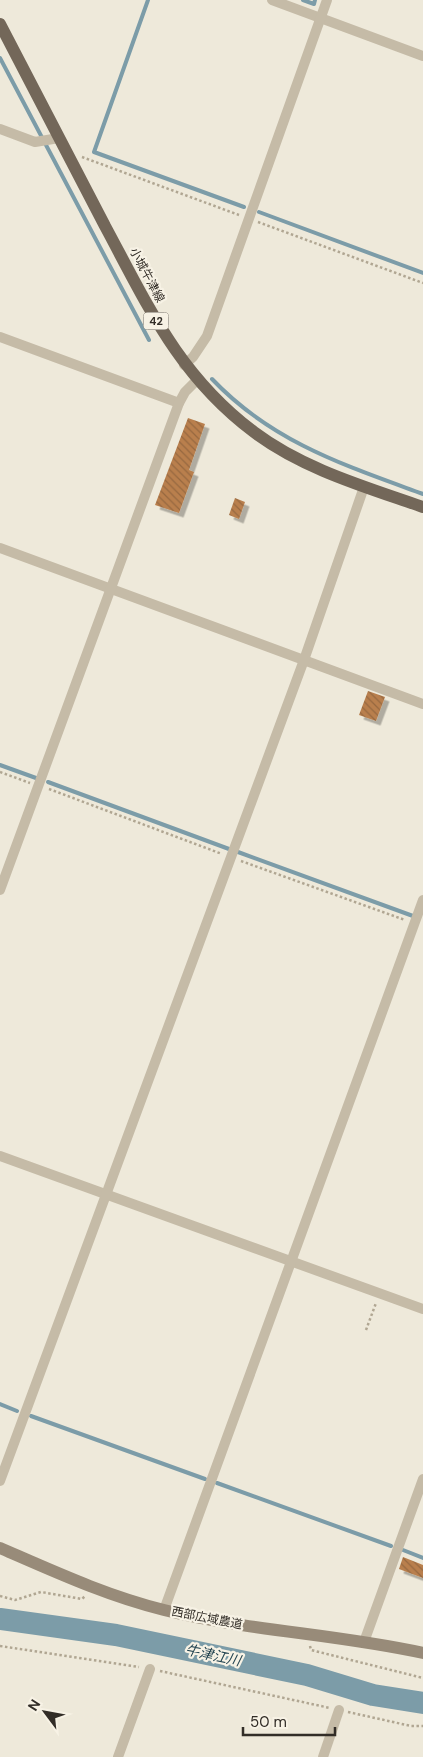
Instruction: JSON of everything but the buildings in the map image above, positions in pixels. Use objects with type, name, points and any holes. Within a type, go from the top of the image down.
[{"type":"main road","name":"小城牛津線","points":[[0,24],[50,140],[68,156],[162,332],[184,365],[197,380],[234,416],[263,438],[317,468],[364,487],[423,507]]},
{"type":"street","points":[[272,0],[423,56]]},
{"type":"street","points":[[184,365],[193,357],[207,336],[327,0]]},
{"type":"street","points":[[0,129],[35,142],[50,140]]},
{"type":"street","points":[[0,337],[179,403]]},
{"type":"street","points":[[0,890],[179,403],[185,392],[197,380]]},
{"type":"street","points":[[0,1481],[304,660],[364,487]]},
{"type":"street","points":[[0,548],[423,704]]},
{"type":"street","points":[[164,1610],[423,900]]},
{"type":"street","points":[[0,1156],[423,1309]]},
{"type":"street","points":[[364,1642],[423,1479]]},
{"type":"street","name":"西部広域農道","points":[[0,1548],[96,1588],[164,1610],[423,1653]]},
{"type":"street","points":[[118,1757],[150,1669]]},
{"type":"street","points":[[323,1757],[340,1710]]},
{"type":"path","points":[[68,156],[85,157],[423,283]]},
{"type":"path","points":[[0,772],[39,786]]},
{"type":"path","points":[[366,1330],[379,1293]]},
{"type":"path","points":[[0,1596],[15,1600],[41,1592],[82,1599],[96,1588]]},
{"type":"path","points":[[303,1634],[312,1650],[423,1678]]},
{"type":"path","points":[[0,1646],[150,1669],[411,1726],[423,1726]]},
{"type":"waterway","points":[[148,0],[94,152],[244,207]]},
{"type":"waterway","points":[[303,0],[314,4],[315,0]]},
{"type":"waterway","points":[[0,58],[149,340]]},
{"type":"waterway","points":[[259,212],[423,273]]},
{"type":"waterway","points":[[212,379],[235,401],[284,435],[310,449],[365,473],[423,494]]},
{"type":"waterway","points":[[0,765],[36,778]]},
{"type":"waterway","points":[[48,782],[229,849]]},
{"type":"waterway","points":[[238,852],[413,916]]},
{"type":"waterway","points":[[0,1404],[17,1411]]},
{"type":"waterway","points":[[31,1416],[205,1479]]},
{"type":"waterway","points":[[217,1483],[391,1546]]},
{"type":"waterway","points":[[403,1550],[423,1558]]},
{"type":"waterway","name":"牛津江川","points":[[0,1619],[116,1635],[307,1675],[373,1695],[423,1703]]}]
